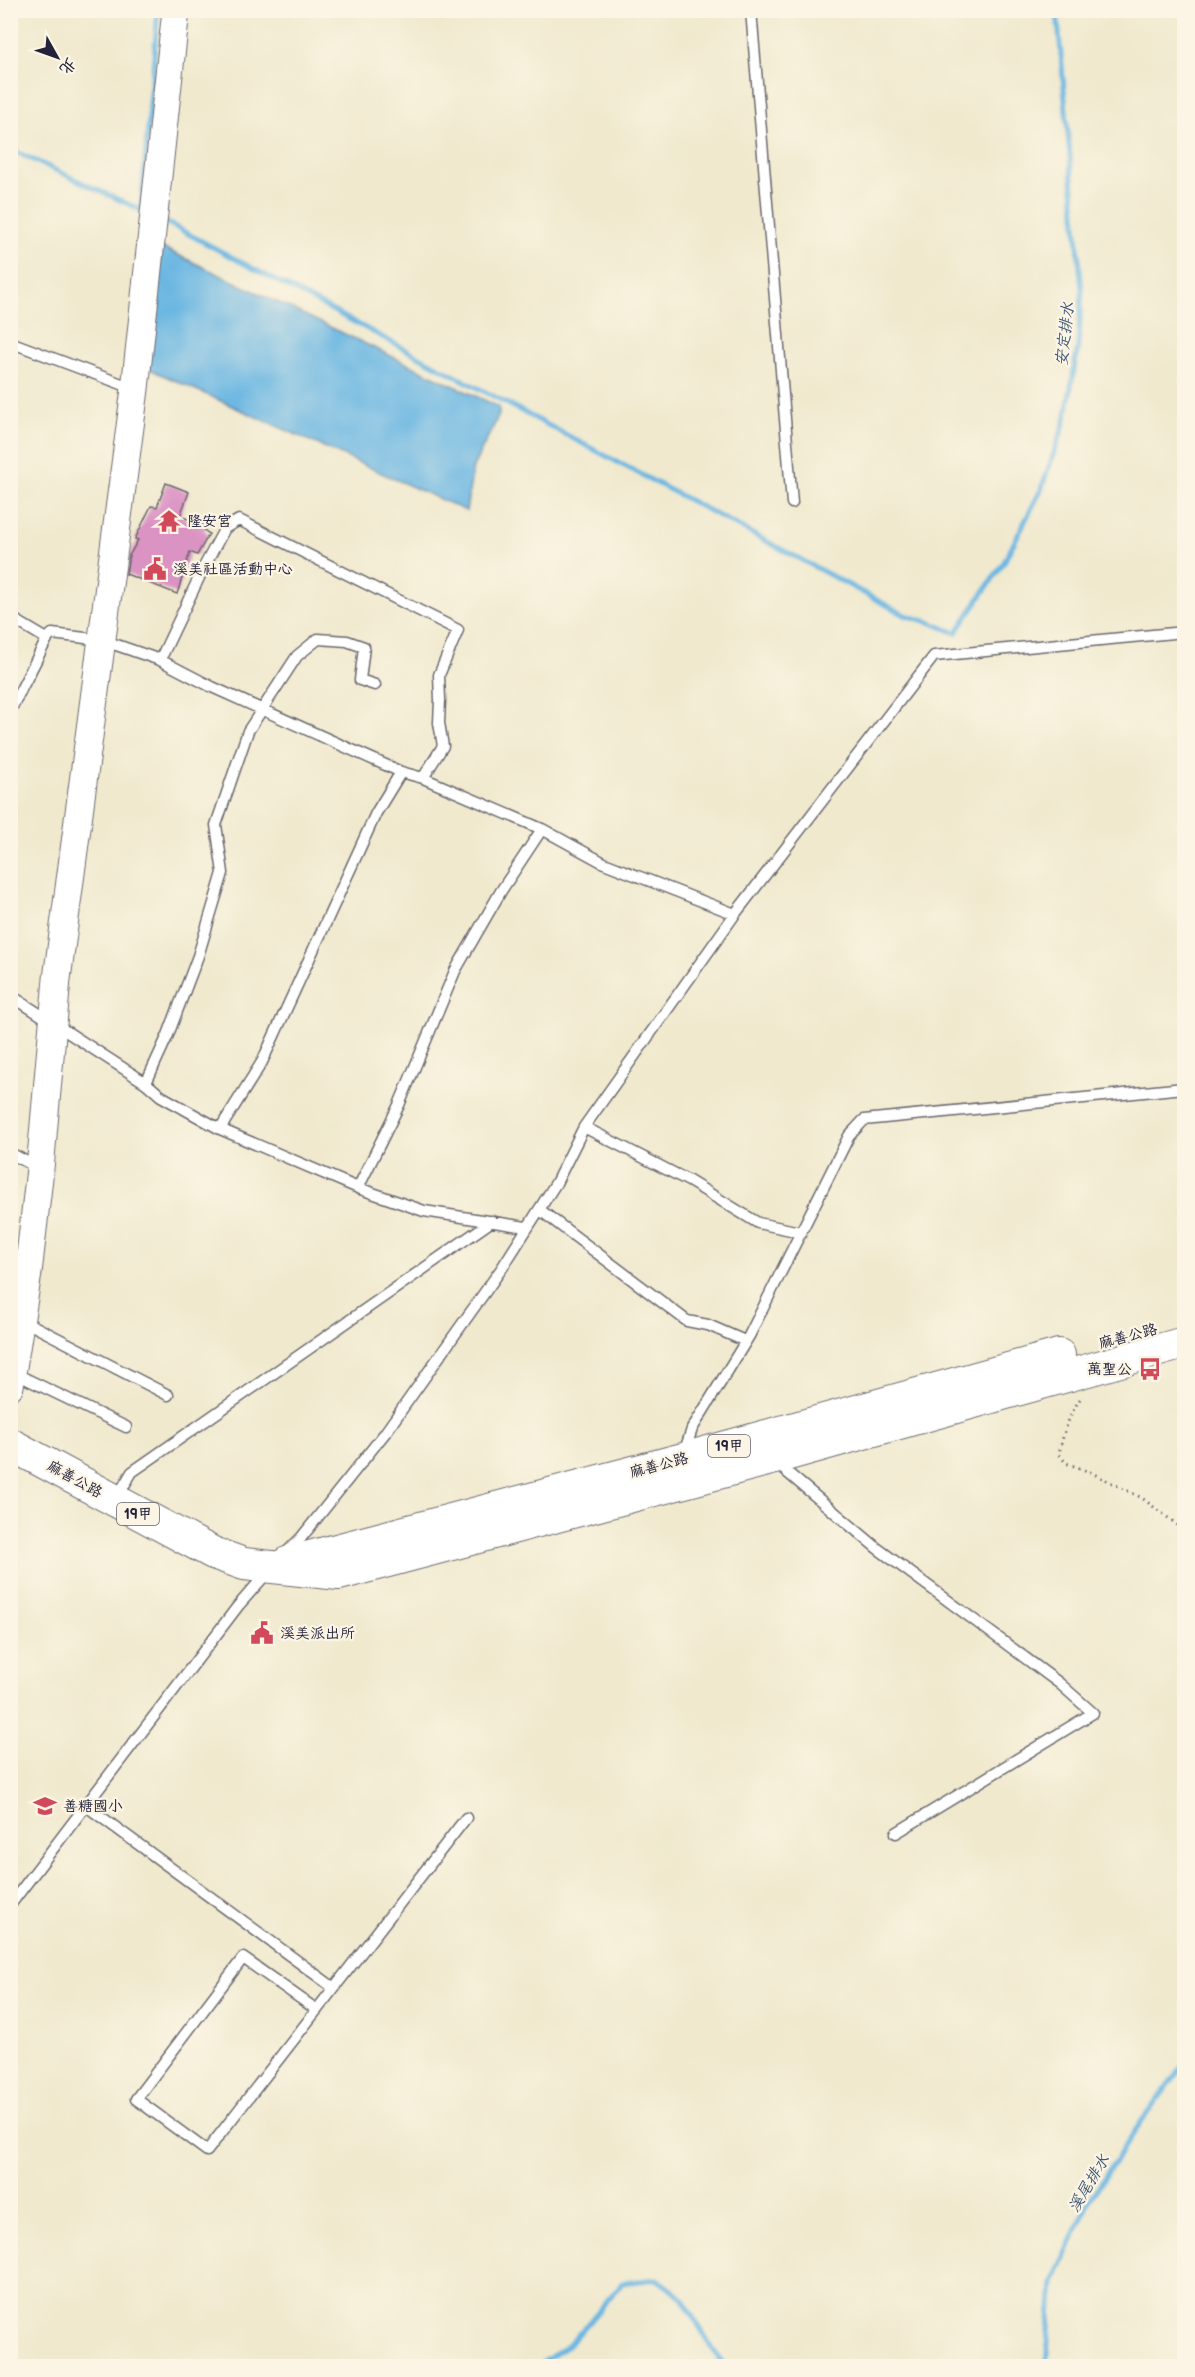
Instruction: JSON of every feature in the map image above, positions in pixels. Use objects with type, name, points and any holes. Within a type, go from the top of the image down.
[{"type":"main road","name":"麻善公路","points":[[10,1444],[213,1553],[244,1564],[339,1574],[1185,1320]]},
{"type":"main road","name":"麻善公路","points":[[685,1470],[771,1459],[1185,1343]]},
{"type":"street","points":[[11,1379],[16,1311],[28,1274],[40,1169],[52,1021],[135,389],[176,10]]},
{"type":"lane","points":[[751,10],[792,503]]},
{"type":"lane","points":[[10,342],[135,389]]},
{"type":"lane","points":[[160,660],[225,528],[239,520],[458,630],[439,675],[439,723],[443,746],[423,778]]},
{"type":"lane","points":[[10,617],[47,639]]},
{"type":"lane","points":[[10,1905],[238,1606],[301,1538],[385,1433],[502,1268],[526,1227],[540,1210],[571,1157],[584,1127],[735,914],[934,656],[1185,632]]},
{"type":"lane","points":[[10,711],[47,639],[52,634],[102,640],[160,660],[261,709],[401,772],[423,778],[542,829],[604,863],[735,914]]},
{"type":"lane","points":[[146,1083],[168,1035],[198,956],[223,873],[216,825],[248,731],[297,656],[318,639],[347,641],[364,648],[360,680],[375,685]]},
{"type":"lane","points":[[220,1129],[262,1062],[376,813],[401,772]]},
{"type":"lane","points":[[358,1188],[399,1105],[455,971],[501,891],[542,829]]},
{"type":"lane","points":[[10,995],[146,1083],[161,1096],[220,1129],[358,1188],[424,1211],[526,1227]]},
{"type":"lane","points":[[685,1470],[692,1429],[745,1341],[849,1136],[864,1120],[1185,1088]]},
{"type":"lane","points":[[584,1127],[689,1181],[758,1223],[800,1232]]},
{"type":"lane","points":[[10,1153],[40,1169]]},
{"type":"lane","points":[[540,1210],[687,1321],[708,1325],[745,1341]]},
{"type":"lane","points":[[115,1501],[132,1472],[492,1221]]},
{"type":"lane","points":[[16,1311],[168,1395]]},
{"type":"lane","points":[[11,1379],[126,1427]]},
{"type":"lane","points":[[771,1459],[877,1548],[1059,1683],[1094,1713],[896,1833]]},
{"type":"lane","points":[[85,1805],[334,1988]]},
{"type":"lane","points":[[317,2010],[243,1958],[136,2099],[207,2151],[317,2010],[466,1818]]},
{"type":"path","points":[[1103,1365],[1073,1409],[1059,1454],[1066,1462],[1142,1497],[1185,1530]]},
{"type":"water","points":[[161,247],[499,407],[499,415],[473,467],[466,511],[145,367]]},
{"type":"building","name":"隆安宮","points":[[166,483],[189,492],[180,516],[207,526],[204,530],[209,534],[197,555],[190,552],[177,594],[126,574],[129,556],[138,540],[135,539],[151,506],[157,507]]},
{"type":"waterway","points":[[10,149],[141,210],[158,10]]},
{"type":"waterway","name":"安定排水","points":[[164,221],[905,615],[956,633],[1004,562],[1041,490],[1065,421],[1078,347],[1082,291],[1057,10]]},
{"type":"waterway","name":"溪尾排水","points":[[1046,2366],[1053,2283],[1090,2199],[1141,2122],[1184,2064]]},
{"type":"waterway","points":[[538,2366],[571,2343],[622,2283],[657,2279],[682,2298],[719,2359],[726,2366]]},
{"type":"place","name":"隆安宮","points":[[169,521]]},
{"type":"place","name":"溪美社區活動中心","points":[[155,569]]},
{"type":"place","name":"萬聖公","points":[[1150,1369]]},
{"type":"place","name":"溪美派出所","points":[[262,1633]]},
{"type":"place","name":"善糖國小","points":[[45,1806]]}]
